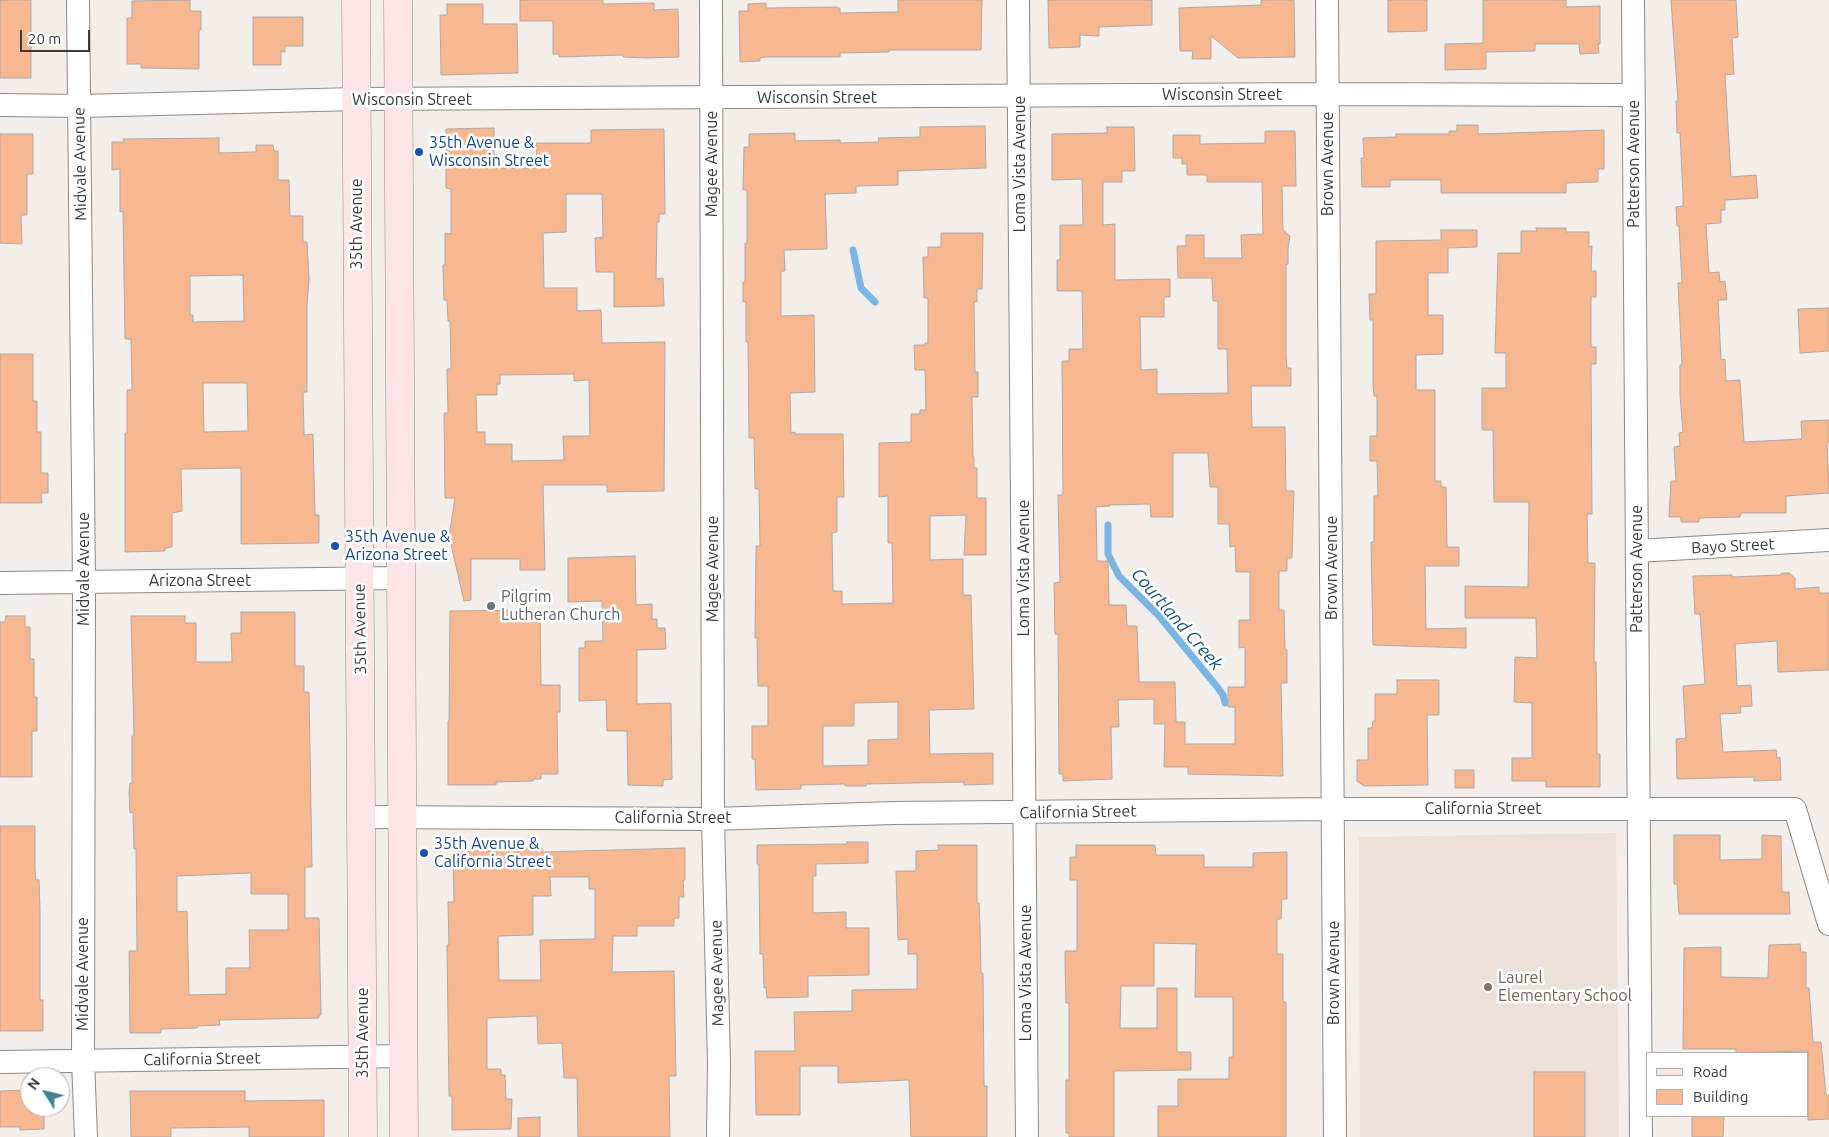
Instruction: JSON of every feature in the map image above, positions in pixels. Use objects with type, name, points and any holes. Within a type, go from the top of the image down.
[{"type":"main road","name":"35th Avenue","points":[[356,0],[363,1137]]},
{"type":"main road","points":[[398,0],[404,1137]]},
{"type":"street","name":"Midvale Avenue","points":[[78,0],[84,582],[83,1061],[86,1137]]},
{"type":"street","name":"Magee Avenue","points":[[711,0],[713,819],[719,1063],[718,1137]]},
{"type":"street","name":"Loma Vista Avenue","points":[[1018,0],[1026,813],[1027,1137]]},
{"type":"street","name":"Brown Avenue","points":[[1327,0],[1335,1137]]},
{"type":"street","name":"Patterson Avenue","points":[[1633,0],[1641,1137]]},
{"type":"street","name":"Wisconsin Street","points":[[0,105],[80,106],[356,99],[1328,94],[1634,95]]},
{"type":"street","name":"Bayo Street","points":[[1637,551],[1829,540]]},
{"type":"street","name":"Arizona Street","points":[[0,583],[400,578]]},
{"type":"street","name":"California Street","points":[[362,817],[713,819],[893,813],[1334,809],[1794,809],[1829,924]]},
{"type":"street","name":"California Street","points":[[0,1062],[404,1056]]},
{"type":"shaded area","name":"Laurel Elementary School","points":[[1616,833],[1619,1137],[1360,1137],[1359,837]]},
{"type":"building","points":[[0,0],[31,0],[31,78],[0,78]]},
{"type":"building","points":[[190,0],[190,11],[201,11],[199,69],[141,68],[141,64],[127,64],[127,18],[132,18],[132,1]]},
{"type":"building","points":[[520,0],[603,0],[603,4],[654,3],[654,10],[678,9],[679,57],[647,58],[623,57],[623,55],[559,57],[559,54],[553,54],[553,21],[520,21]]},
{"type":"building","points":[[898,0],[982,0],[981,50],[889,50],[889,52],[840,53],[840,57],[766,57],[760,58],[760,61],[740,62],[739,11],[748,11],[748,4],[766,3],[766,8],[837,7],[840,8],[840,13],[898,12]]},
{"type":"building","points":[[1048,0],[1152,0],[1152,25],[1099,27],[1099,36],[1080,35],[1080,47],[1049,48]]},
{"type":"building","points":[[1261,0],[1294,0],[1295,57],[1238,58],[1211,36],[1211,59],[1192,59],[1193,51],[1180,51],[1179,8],[1261,5]]},
{"type":"building","points":[[1388,0],[1427,0],[1427,31],[1388,32]]},
{"type":"building","points":[[1483,0],[1566,0],[1566,7],[1600,6],[1599,53],[1580,54],[1579,44],[1535,44],[1535,51],[1486,52],[1486,69],[1445,70],[1445,44],[1483,43]]},
{"type":"building","points":[[1671,0],[1736,0],[1738,37],[1732,38],[1734,74],[1725,75],[1731,177],[1756,175],[1758,198],[1725,200],[1725,210],[1721,210],[1721,223],[1706,224],[1709,273],[1719,272],[1720,282],[1725,281],[1727,300],[1718,300],[1721,360],[1725,359],[1726,381],[1740,380],[1744,442],[1802,439],[1801,421],[1829,420],[1829,442],[1827,442],[1829,493],[1786,496],[1786,513],[1741,513],[1740,517],[1699,518],[1699,522],[1681,522],[1681,517],[1669,517],[1671,481],[1676,481],[1674,447],[1680,446],[1679,433],[1683,432],[1680,396],[1680,365],[1682,365],[1678,283],[1682,283],[1676,207],[1683,206],[1683,195],[1680,133],[1677,133],[1676,101],[1678,101]]},
{"type":"building","points":[[447,4],[483,4],[483,24],[517,24],[518,73],[441,75],[440,15],[447,15]]},
{"type":"building","points":[[253,17],[303,17],[303,46],[285,46],[285,52],[281,51],[281,65],[253,65]]},
{"type":"building","points":[[1457,125],[1478,125],[1478,134],[1604,130],[1604,169],[1598,169],[1598,182],[1566,183],[1566,193],[1441,193],[1441,180],[1390,180],[1390,187],[1362,187],[1361,158],[1364,158],[1363,138],[1396,137],[1396,134],[1449,134],[1449,131],[1457,131]]},
{"type":"building","points":[[985,126],[986,168],[898,171],[898,185],[856,186],[856,193],[825,194],[827,249],[784,250],[785,271],[781,271],[781,316],[814,315],[815,392],[790,393],[791,433],[843,434],[844,497],[837,497],[837,532],[832,533],[833,591],[842,591],[842,604],[893,603],[892,543],[888,543],[888,496],[879,497],[879,443],[911,442],[911,414],[920,414],[920,410],[926,410],[925,370],[915,370],[914,345],[925,345],[925,343],[928,343],[928,298],[924,298],[923,257],[928,257],[928,247],[941,247],[941,233],[983,233],[982,289],[977,289],[977,302],[974,302],[975,372],[978,372],[978,397],[972,397],[973,457],[974,468],[977,468],[977,498],[986,498],[986,555],[964,555],[966,515],[930,516],[930,560],[963,559],[963,595],[971,595],[974,709],[929,710],[930,754],[993,753],[993,784],[964,785],[964,782],[866,784],[866,786],[845,786],[845,784],[801,785],[801,789],[756,790],[755,759],[752,759],[752,726],[768,726],[768,686],[758,686],[757,637],[755,638],[756,546],[760,546],[759,489],[755,489],[754,438],[749,438],[748,342],[746,342],[746,302],[743,302],[745,243],[747,243],[747,190],[743,190],[744,147],[749,147],[749,134],[795,133],[795,141],[840,140],[840,143],[879,142],[878,138],[920,137],[920,127]],"holes":[[[898,702],[898,739],[868,740],[868,765],[823,766],[823,726],[854,726],[854,703]]]},
{"type":"building","points":[[1107,127],[1134,127],[1135,171],[1122,171],[1122,182],[1103,182],[1103,225],[1115,224],[1115,280],[1170,279],[1170,297],[1164,297],[1164,317],[1140,317],[1141,370],[1157,369],[1157,394],[1228,393],[1227,349],[1218,349],[1218,301],[1213,301],[1212,278],[1178,278],[1177,246],[1186,246],[1186,235],[1204,235],[1204,258],[1242,258],[1241,235],[1263,234],[1262,182],[1207,182],[1207,175],[1187,175],[1187,164],[1182,164],[1182,158],[1173,158],[1173,135],[1200,135],[1200,144],[1265,143],[1265,131],[1295,131],[1296,186],[1282,186],[1283,230],[1290,236],[1288,264],[1286,264],[1286,355],[1287,368],[1291,368],[1291,386],[1251,386],[1252,427],[1285,427],[1286,491],[1294,491],[1292,558],[1287,558],[1287,571],[1279,571],[1279,610],[1284,610],[1285,650],[1287,650],[1287,683],[1281,683],[1283,776],[1188,774],[1188,767],[1164,767],[1165,724],[1154,724],[1154,699],[1118,700],[1119,727],[1111,727],[1112,779],[1063,781],[1063,774],[1059,774],[1058,634],[1055,634],[1054,583],[1060,582],[1058,495],[1063,495],[1062,361],[1069,361],[1069,349],[1083,349],[1082,291],[1057,291],[1057,260],[1060,260],[1060,225],[1083,225],[1082,179],[1052,180],[1052,134],[1107,133]],"holes":[[[1173,453],[1208,453],[1210,487],[1218,487],[1218,524],[1229,524],[1230,547],[1235,546],[1236,572],[1250,572],[1250,620],[1239,620],[1239,648],[1245,647],[1245,687],[1228,687],[1228,707],[1235,707],[1235,744],[1185,744],[1185,722],[1176,722],[1175,682],[1139,682],[1137,626],[1127,626],[1126,605],[1109,605],[1108,561],[1097,561],[1096,507],[1150,504],[1151,517],[1173,517]]]},
{"type":"building","points":[[494,128],[494,168],[537,168],[536,143],[591,143],[591,130],[664,129],[665,214],[659,214],[659,222],[657,222],[656,279],[663,278],[664,306],[614,307],[614,272],[596,272],[595,238],[603,237],[602,194],[566,194],[566,232],[543,233],[544,288],[577,288],[577,311],[601,310],[602,343],[665,342],[664,491],[607,492],[607,485],[543,485],[545,570],[520,570],[520,559],[471,559],[471,600],[464,601],[449,536],[455,498],[445,498],[444,413],[448,413],[447,369],[451,369],[450,321],[448,321],[447,300],[444,300],[443,265],[445,265],[445,233],[451,234],[451,189],[446,188],[446,129]],"holes":[[[574,374],[574,381],[589,380],[590,436],[563,436],[564,460],[512,461],[512,444],[485,444],[485,432],[477,432],[476,395],[497,395],[497,384],[500,384],[500,375]]]},
{"type":"building","points":[[0,134],[33,134],[33,174],[27,174],[27,215],[21,215],[22,244],[0,243]]},
{"type":"building","points":[[219,138],[219,153],[256,152],[256,145],[273,145],[274,151],[278,151],[278,180],[289,180],[290,216],[303,216],[303,242],[307,242],[309,279],[307,306],[307,392],[303,392],[304,435],[313,434],[315,515],[319,515],[319,543],[241,544],[241,468],[181,469],[182,511],[172,513],[172,547],[165,548],[165,551],[125,552],[125,433],[127,433],[127,390],[132,390],[131,339],[125,339],[123,211],[120,212],[120,169],[112,170],[112,142],[124,142],[123,139]],"holes":[[[243,275],[244,321],[193,322],[193,315],[190,315],[190,276]],[[203,383],[247,383],[248,431],[204,432]]]},
{"type":"building","points":[[1536,228],[1566,228],[1566,232],[1589,232],[1589,247],[1592,246],[1591,271],[1596,271],[1596,297],[1591,297],[1591,347],[1596,347],[1596,364],[1591,364],[1592,514],[1587,514],[1588,563],[1595,563],[1594,662],[1596,662],[1597,754],[1600,754],[1600,787],[1546,787],[1546,781],[1512,781],[1512,758],[1532,758],[1532,703],[1514,702],[1515,657],[1537,658],[1536,618],[1465,618],[1465,586],[1528,587],[1529,502],[1494,502],[1493,430],[1482,430],[1482,388],[1506,388],[1506,353],[1495,353],[1498,253],[1521,253],[1521,231],[1537,231]]},
{"type":"building","points":[[1441,230],[1477,230],[1477,247],[1448,248],[1448,273],[1428,273],[1428,315],[1443,315],[1443,354],[1416,355],[1416,390],[1435,390],[1435,481],[1441,481],[1441,487],[1446,487],[1447,547],[1459,547],[1459,566],[1425,566],[1426,629],[1466,628],[1466,648],[1373,645],[1371,542],[1374,542],[1374,496],[1378,496],[1377,461],[1370,461],[1370,436],[1377,436],[1377,396],[1374,396],[1373,385],[1373,320],[1370,320],[1369,294],[1376,294],[1376,241],[1441,240]]},
{"type":"building","points":[[1829,308],[1829,351],[1800,353],[1798,309]]},
{"type":"building","points":[[0,354],[33,354],[33,401],[37,401],[37,432],[41,432],[41,473],[48,473],[48,493],[41,493],[42,503],[0,503]]},
{"type":"building","points":[[635,556],[636,605],[652,604],[652,619],[657,619],[657,628],[665,628],[666,649],[637,650],[637,704],[671,703],[672,779],[663,780],[663,786],[628,785],[627,731],[607,731],[606,700],[579,701],[579,648],[585,648],[585,641],[603,641],[602,601],[568,602],[568,558]]},
{"type":"building","points":[[1782,573],[1789,573],[1795,578],[1795,589],[1819,587],[1819,593],[1829,593],[1829,670],[1778,672],[1777,641],[1735,644],[1737,686],[1751,685],[1752,706],[1740,707],[1741,713],[1720,714],[1723,752],[1776,750],[1777,758],[1780,757],[1781,780],[1754,781],[1754,777],[1677,779],[1676,739],[1686,738],[1683,686],[1705,684],[1700,614],[1695,614],[1693,576],[1732,575],[1732,577],[1780,575]]},
{"type":"building","points":[[540,610],[541,685],[560,685],[560,712],[557,712],[558,774],[541,774],[541,779],[533,779],[533,781],[496,782],[496,785],[448,785],[450,611]]},
{"type":"building","points":[[241,612],[295,612],[295,666],[304,666],[304,692],[309,692],[312,867],[305,867],[305,918],[319,918],[321,1015],[319,1015],[319,1018],[219,1020],[220,1025],[161,1029],[161,1033],[130,1033],[129,951],[137,951],[136,849],[134,849],[133,812],[130,813],[129,793],[130,783],[132,783],[132,736],[134,736],[131,616],[185,616],[185,623],[196,623],[196,662],[232,662],[231,633],[241,633]],"holes":[[[251,873],[251,894],[288,894],[288,930],[249,930],[250,968],[226,968],[226,994],[189,995],[187,911],[177,912],[177,876]]]},
{"type":"building","points":[[6,616],[25,616],[25,627],[30,627],[30,659],[34,659],[34,697],[37,697],[37,731],[32,731],[32,777],[0,777],[0,622],[5,622]]},
{"type":"building","points":[[1397,680],[1439,680],[1439,715],[1427,715],[1428,785],[1364,786],[1357,781],[1357,760],[1368,760],[1368,728],[1372,728],[1373,721],[1375,721],[1375,694],[1397,694]]},
{"type":"building","points":[[1455,770],[1474,770],[1474,788],[1455,788]]},
{"type":"building","points":[[0,826],[35,826],[35,869],[36,880],[39,880],[40,1000],[43,1000],[43,1031],[0,1031]]},
{"type":"building","points":[[1674,835],[1720,835],[1720,860],[1762,859],[1762,835],[1781,836],[1782,892],[1789,892],[1790,914],[1679,914],[1677,884],[1674,884]]},
{"type":"building","points":[[847,842],[868,842],[868,863],[816,864],[816,876],[813,876],[813,913],[846,912],[846,928],[869,928],[869,975],[808,976],[808,997],[767,998],[766,987],[764,988],[763,954],[760,954],[757,845],[847,844]]},
{"type":"building","points":[[938,845],[977,845],[977,903],[979,903],[981,973],[983,973],[984,1086],[987,1086],[987,1137],[911,1137],[909,1080],[838,1083],[838,1066],[800,1066],[800,1115],[756,1115],[755,1051],[795,1051],[794,1012],[852,1011],[852,990],[917,989],[917,954],[908,954],[908,939],[898,940],[896,871],[916,871],[916,851],[939,850]]},
{"type":"building","points":[[1076,845],[1155,845],[1156,855],[1204,855],[1204,867],[1253,867],[1253,853],[1287,852],[1287,899],[1282,899],[1281,919],[1277,919],[1277,954],[1283,954],[1283,1002],[1286,1002],[1286,1137],[1158,1137],[1158,1106],[1178,1106],[1178,1079],[1229,1079],[1229,1057],[1233,1057],[1233,997],[1195,997],[1196,944],[1154,943],[1154,986],[1121,986],[1120,1028],[1157,1028],[1157,988],[1177,988],[1177,1052],[1191,1052],[1191,1070],[1114,1071],[1114,1137],[1069,1137],[1069,1133],[1066,1133],[1066,1080],[1069,1080],[1069,1003],[1066,1003],[1065,951],[1077,951],[1077,880],[1070,880],[1070,857],[1076,857]]},
{"type":"building","points":[[521,848],[542,848],[542,852],[685,848],[684,897],[679,897],[679,918],[674,918],[674,926],[637,926],[637,936],[613,936],[612,972],[674,971],[676,1076],[669,1076],[670,1137],[578,1137],[577,1078],[564,1078],[562,1043],[538,1044],[537,1016],[487,1018],[487,1069],[501,1069],[501,1075],[505,1075],[506,1099],[512,1099],[511,1129],[452,1130],[452,1096],[449,1096],[447,945],[449,945],[448,902],[454,902],[453,851],[521,851]],"holes":[[[550,877],[589,877],[589,889],[595,889],[595,939],[540,940],[541,980],[499,980],[498,936],[533,935],[533,896],[551,896]]]},
{"type":"building","points":[[1800,944],[1801,952],[1806,952],[1806,988],[1809,988],[1813,1042],[1821,1042],[1826,1095],[1829,1095],[1829,1119],[1808,1120],[1808,1051],[1736,1052],[1736,1049],[1683,1049],[1684,948],[1721,947],[1721,977],[1768,978],[1769,945]]},
{"type":"building","points":[[1534,1072],[1585,1072],[1585,1137],[1534,1137]]},
{"type":"building","points":[[20,1090],[20,1117],[44,1117],[44,1129],[20,1130],[20,1127],[0,1127],[0,1091]]},
{"type":"building","points":[[130,1091],[245,1091],[245,1101],[324,1100],[324,1137],[249,1137],[249,1127],[171,1128],[171,1137],[131,1137]]},
{"type":"building","points":[[540,1117],[540,1137],[518,1137],[518,1118]]},
{"type":"building","points":[[1692,1117],[1724,1117],[1723,1137],[1692,1137]]},
{"type":"waterway","name":"Courtland Creek","points":[[853,250],[861,288],[875,302]]},
{"type":"waterway","name":"Courtland Creek","points":[[1108,525],[1108,554],[1119,576],[1159,616],[1218,688],[1223,695],[1225,703]]},
{"type":"place","name":"35th Avenue & Wisconsin Street","points":[[419,152]]},
{"type":"place","name":"35th Avenue & Arizona Street","points":[[335,546]]},
{"type":"place","name":"Pilgrim Lutheran Church","points":[[491,606]]},
{"type":"place","name":"35th Avenue & California Street","points":[[424,853]]},
{"type":"place","name":"Laurel Elementary School","points":[[1488,987]]}]
